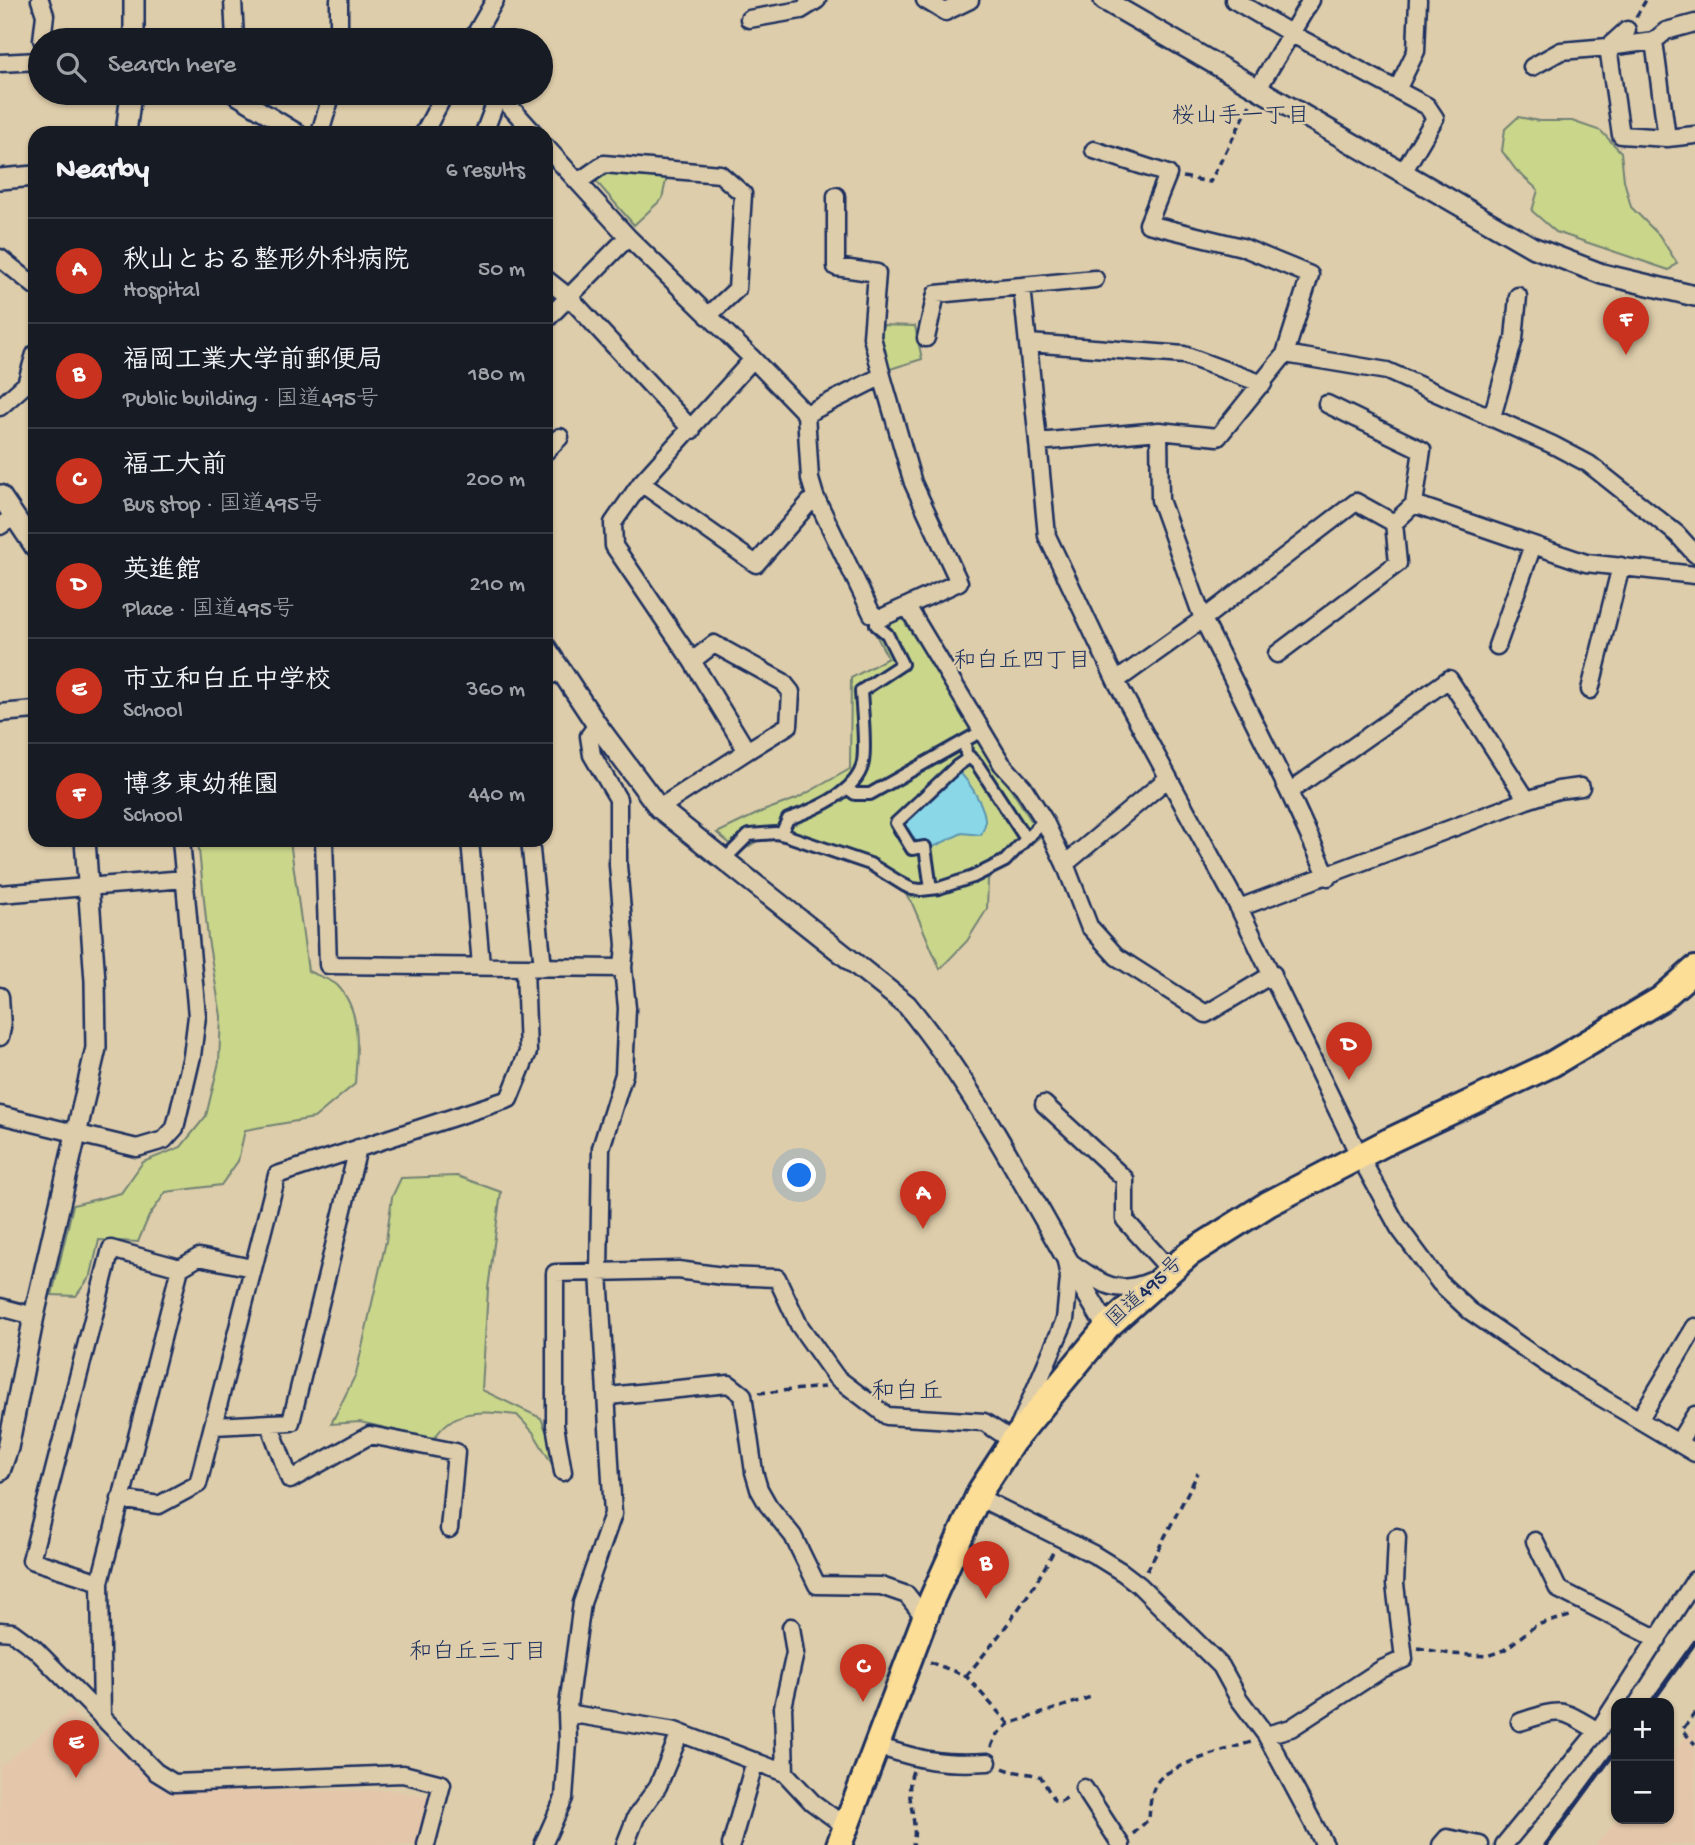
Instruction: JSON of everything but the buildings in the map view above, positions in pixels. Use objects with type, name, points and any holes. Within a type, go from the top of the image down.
[{"type":"highway","name":"国道495号","points":[[842,1835],[925,1618],[978,1497],[1013,1441],[1107,1327],[1189,1254],[1268,1204],[1552,1064],[1661,999],[1695,970]]},
{"type":"street","points":[[40,0],[46,15],[44,28]]},
{"type":"street","points":[[134,0],[134,28]]},
{"type":"street","points":[[233,0],[234,28]]},
{"type":"street","points":[[339,0],[340,28]]},
{"type":"street","points":[[479,28],[495,0]]},
{"type":"street","points":[[749,19],[801,10],[817,0]]},
{"type":"street","points":[[925,0],[946,12],[970,0]]},
{"type":"street","points":[[1104,0],[1532,247],[1602,274],[1695,296]]},
{"type":"street","points":[[1234,0],[1427,106],[1435,118],[1402,174]]},
{"type":"street","points":[[1257,90],[1311,0]]},
{"type":"street","points":[[1397,90],[1416,51],[1418,0]]},
{"type":"street","points":[[1532,67],[1561,51],[1654,41],[1666,32],[1695,23]]},
{"type":"street","points":[[1608,47],[1627,30]]},
{"type":"street","points":[[1654,41],[1667,138]]},
{"type":"street","points":[[1608,47],[1621,135],[1667,138],[1695,135]]},
{"type":"street","points":[[0,63],[28,61]]},
{"type":"street","points":[[127,126],[130,105]]},
{"type":"street","points":[[252,105],[286,126]]},
{"type":"street","points":[[322,126],[328,105]]},
{"type":"street","points":[[428,126],[438,105]]},
{"type":"street","points":[[486,126],[493,105]]},
{"type":"street","points":[[506,105],[527,126]]},
{"type":"street","points":[[1038,442],[1159,431],[1217,437],[1285,354],[1310,275],[1242,247],[1148,224],[1168,174],[1094,150]]},
{"type":"street","points":[[553,155],[628,237],[806,414],[810,478],[815,496],[872,614],[881,618],[959,582],[913,483],[882,376],[872,337],[877,273],[836,267],[836,196]]},
{"type":"street","points":[[578,182],[604,164],[720,174],[743,194],[737,289],[708,316]]},
{"type":"street","points":[[0,178],[28,176]]},
{"type":"street","points":[[553,314],[628,237]]},
{"type":"street","points":[[0,258],[28,280]]},
{"type":"street","points":[[926,338],[936,294],[1095,279]]},
{"type":"street","points":[[553,285],[570,298],[692,430]]},
{"type":"street","points":[[1022,286],[1047,536],[1116,681],[1239,908],[1360,1157],[1399,1228],[1440,1283],[1470,1311],[1560,1373],[1695,1453]]},
{"type":"street","points":[[1492,417],[1514,339],[1518,296]]},
{"type":"street","points":[[1029,343],[1184,355],[1263,384]]},
{"type":"street","points":[[1285,354],[1387,371],[1590,464],[1677,534],[1695,554]]},
{"type":"street","points":[[747,751],[692,661],[614,545],[613,523],[641,483],[692,430],[753,359]]},
{"type":"street","points":[[806,414],[882,376]]},
{"type":"street","points":[[0,407],[28,389]]},
{"type":"street","points":[[1327,404],[1422,450],[1414,504],[1394,523]]},
{"type":"street","points":[[1159,431],[1160,500],[1203,619],[1328,877]]},
{"type":"street","points":[[553,444],[560,437]]},
{"type":"street","points":[[641,483],[756,564],[815,496]]},
{"type":"street","points":[[0,495],[8,521],[28,540]]},
{"type":"street","points":[[1116,681],[1203,619],[1356,502],[1394,523]]},
{"type":"street","points":[[1414,504],[1586,563],[1695,575]]},
{"type":"street","points":[[1277,654],[1398,563],[1394,523]]},
{"type":"street","points":[[1497,646],[1534,545]]},
{"type":"street","points":[[1590,690],[1621,566]]},
{"type":"street","points":[[907,606],[1002,764],[1023,787],[1044,820],[1065,864],[1089,926],[1117,957],[1206,1014],[1273,974]]},
{"type":"street","points":[[781,834],[788,819],[818,808],[848,789],[863,764],[861,691],[902,664],[887,634],[876,625],[876,615]]},
{"type":"street","points":[[659,807],[789,725],[791,692],[783,682],[714,644],[692,661]]},
{"type":"street","points":[[554,674],[597,725],[659,807],[907,1005],[939,1044],[972,1096],[1107,1327]]},
{"type":"street","points":[[1289,792],[1449,679],[1527,800]]},
{"type":"street","points":[[0,713],[28,711]]},
{"type":"street","points":[[543,1845],[564,1798],[567,1713],[582,1603],[613,1514],[599,1272],[601,1148],[624,1074],[627,1008],[618,866],[618,799],[592,755],[589,736],[597,725]]},
{"type":"street","points":[[848,789],[855,794],[870,794],[982,731]]},
{"type":"street","points":[[965,741],[966,754],[977,764],[1026,839]]},
{"type":"street","points":[[931,889],[925,847],[912,849],[896,823],[970,757]]},
{"type":"street","points":[[1065,864],[1167,779]]},
{"type":"street","points":[[1239,908],[1328,877],[1527,800],[1558,790],[1581,787]]},
{"type":"street","points":[[724,860],[749,835],[781,834],[870,864],[912,889],[931,889],[974,877],[1005,861],[1044,820]]},
{"type":"street","points":[[0,1471],[8,1448],[34,1316],[96,1048],[95,981],[86,847]]},
{"type":"street","points":[[0,1115],[137,1148],[164,1140],[175,1128],[192,1056],[197,1016],[182,847]]},
{"type":"street","points":[[324,847],[328,965],[623,968]]},
{"type":"street","points":[[471,847],[481,965]]},
{"type":"street","points":[[531,847],[543,968]]},
{"type":"street","points":[[0,894],[185,879]]},
{"type":"street","points":[[120,1499],[159,1505],[198,1484],[277,1175],[509,1099],[528,1052],[525,968]]},
{"type":"street","points":[[0,996],[0,1037]]},
{"type":"street","points":[[1044,1104],[1125,1179],[1125,1220],[1166,1273],[1133,1289],[1113,1287],[1100,1282],[1065,1259]]},
{"type":"street","points":[[214,1426],[291,1422],[358,1148]]},
{"type":"street","points":[[100,1582],[31,1560],[111,1249],[180,1268]]},
{"type":"street","points":[[102,1718],[100,1582],[180,1268],[199,1257],[252,1268]]},
{"type":"street","points":[[563,1472],[555,1425],[555,1273],[678,1270],[723,1276],[777,1278],[799,1325],[836,1377],[887,1416],[984,1422],[1013,1441],[1065,1320],[1069,1278],[1065,1259]]},
{"type":"street","points":[[0,1307],[34,1316]]},
{"type":"street","points":[[1639,1420],[1695,1327]]},
{"type":"street","points":[[608,1396],[729,1384],[743,1395],[759,1489],[793,1536],[817,1585],[881,1586],[907,1595],[925,1618]]},
{"type":"street","points":[[1678,1443],[1695,1415]]},
{"type":"street","points":[[269,1423],[290,1480],[370,1435],[456,1452],[449,1529]]},
{"type":"street","points":[[978,1497],[1093,1554],[1139,1585],[1221,1666],[1240,1699],[1266,1735],[1325,1845]]},
{"type":"street","points":[[1266,1735],[1291,1728],[1404,1659],[1395,1584],[1397,1538]]},
{"type":"street","points":[[1535,1541],[1558,1589],[1658,1639]]},
{"type":"street","points":[[1504,1845],[1598,1731],[1695,1580]]},
{"type":"street","points":[[785,1773],[783,1706],[795,1653],[791,1627]]},
{"type":"street","points":[[0,1631],[12,1632],[35,1649],[156,1772],[174,1783],[402,1773],[442,1784],[426,1845]]},
{"type":"street","points":[[1520,1722],[1555,1710],[1567,1713],[1598,1731]]},
{"type":"street","points":[[567,1713],[680,1733],[785,1773],[842,1835]]},
{"type":"street","points":[[625,1845],[636,1817],[658,1786],[680,1733]]},
{"type":"street","points":[[877,1746],[917,1759],[952,1764],[988,1762]]},
{"type":"street","points":[[731,1845],[755,1761]]},
{"type":"street","points":[[1084,1788],[1126,1841]]},
{"type":"street","points":[[1441,1845],[1447,1838],[1480,1845]]},
{"type":"path","points":[[1168,174],[1210,182],[1257,90]]},
{"type":"path","points":[[743,1395],[847,1385]]},
{"type":"path","points":[[1139,1585],[1198,1473]]},
{"type":"path","points":[[966,1676],[994,1644],[1038,1582],[1060,1537]]},
{"type":"path","points":[[1402,1645],[1451,1654],[1487,1656],[1504,1650],[1536,1625],[1597,1609]]},
{"type":"path","points":[[911,1654],[966,1676],[1009,1724]]},
{"type":"path","points":[[1084,1788],[1061,1801],[1054,1800],[1041,1777],[1032,1773],[1014,1773],[988,1762],[991,1744],[996,1735],[1009,1724],[1094,1696]]},
{"type":"path","points":[[1695,1713],[1682,1730],[1695,1744]]},
{"type":"path","points":[[1126,1841],[1149,1819],[1151,1795],[1159,1779],[1174,1768],[1266,1735]]},
{"type":"path","points":[[913,1845],[916,1831],[908,1785],[917,1759]]},
{"type":"shaded area","points":[[70,1712],[169,1791],[393,1790],[432,1799],[417,1845],[0,1845],[0,1766]]},
{"type":"shaded area","points":[[1695,1725],[1695,1845],[1596,1845],[1614,1824],[1674,1824],[1674,1752]]},
{"type":"green space","points":[[1518,117],[1539,121],[1572,121],[1601,131],[1621,152],[1631,207],[1659,235],[1677,263],[1669,270],[1556,232],[1532,211],[1538,190],[1516,170],[1502,151],[1505,129]]},
{"type":"green space","points":[[606,170],[667,176],[662,199],[634,225],[595,180]]},
{"type":"green space","points":[[880,325],[915,326],[922,359],[887,370]]},
{"type":"green space","points":[[902,618],[1041,836],[988,879],[987,909],[967,941],[940,969],[912,903],[892,876],[808,847],[765,836],[740,852],[717,833],[796,799],[850,769],[851,678],[888,658],[874,631]]},
{"type":"green space","points":[[199,847],[291,847],[308,971],[337,985],[355,1019],[355,1084],[314,1118],[245,1130],[238,1161],[221,1185],[166,1192],[149,1216],[138,1242],[99,1240],[91,1275],[76,1296],[52,1295],[73,1205],[121,1193],[143,1162],[181,1147],[206,1116],[219,1062],[221,1016],[208,939]]},
{"type":"green space","points":[[457,1176],[501,1192],[488,1289],[482,1390],[541,1418],[553,1449],[552,1464],[533,1432],[517,1415],[482,1413],[460,1416],[442,1428],[434,1439],[360,1422],[331,1424],[356,1374],[386,1241],[392,1197],[401,1178]]},
{"type":"water","points":[[959,772],[972,788],[983,811],[985,825],[981,835],[962,833],[925,851],[908,842],[899,829],[904,812],[947,774]]},
{"type":"railway","points":[[1655,1698],[1695,1642]]},
{"type":"railway","points":[[1546,1845],[1611,1757]]},
{"type":"place","name":"博多東幼稚園","points":[[1626,355]]},
{"type":"place","name":"英進館","points":[[1349,1080]]},
{"type":"place","name":"秋山とおる整形外科病院","points":[[923,1229]]},
{"type":"place","name":"福岡工業大学前郵便局","points":[[986,1599]]},
{"type":"place","name":"福工大前","points":[[863,1702]]},
{"type":"place","name":"市立和白丘中学校","points":[[76,1778]]},
{"type":"district","name":"桜山手一丁目","points":[[1241,117]]},
{"type":"district","name":"和白丘四丁目","points":[[1022,662]]},
{"type":"district","name":"和白丘","points":[[907,1393]]},
{"type":"district","name":"和白丘三丁目","points":[[478,1653]]}]
